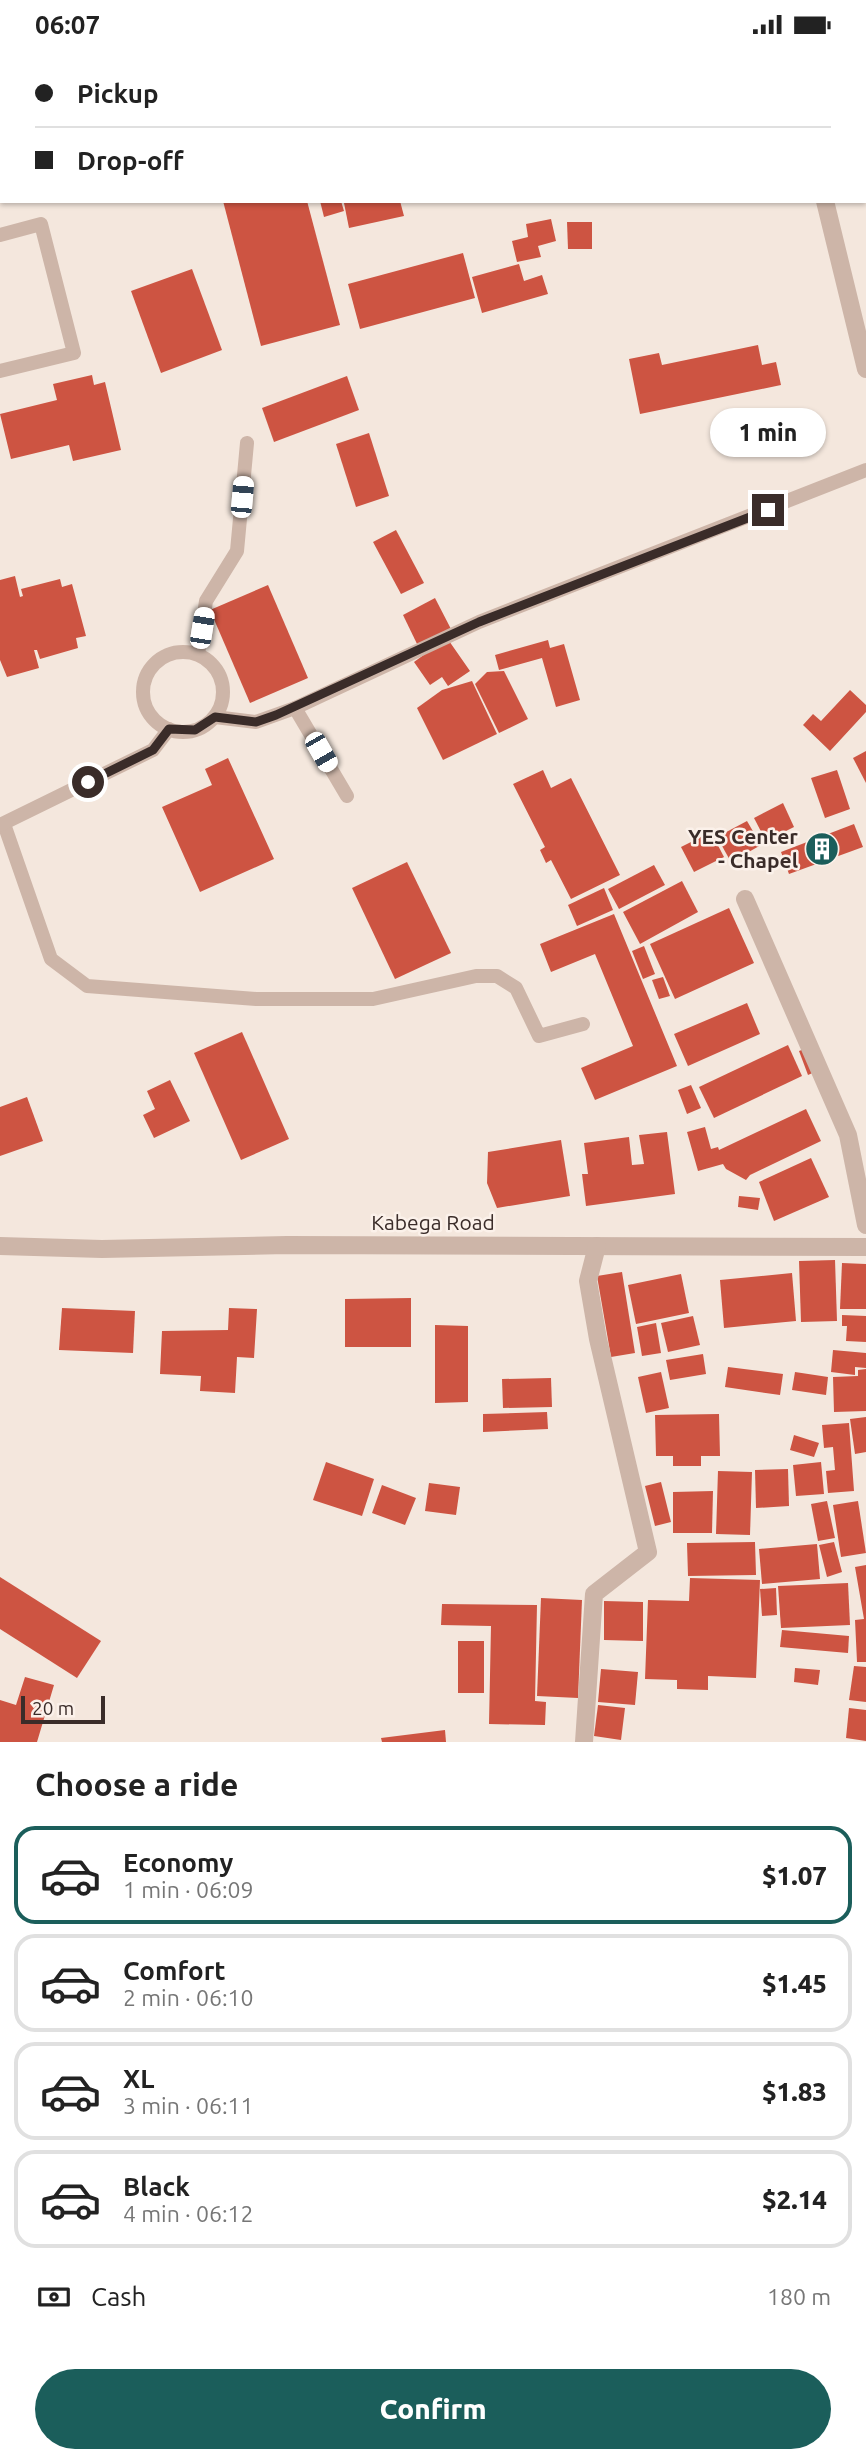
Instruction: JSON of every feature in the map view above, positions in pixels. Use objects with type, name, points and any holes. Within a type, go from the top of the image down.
[{"type":"street","points":[[825,203],[866,369]]},
{"type":"street","points":[[745,899],[848,1135],[866,1225]]},
{"type":"street","name":"Kabega Road","points":[[0,1246],[102,1249],[287,1245],[866,1247]]},
{"type":"street","points":[[584,1742],[594,1594],[648,1552],[588,1282],[597,1246]]},
{"type":"lane","points":[[0,235],[41,224],[74,353],[0,372]]},
{"type":"lane","points":[[198,654],[206,601],[237,551],[247,443]]},
{"type":"lane","points":[[215,717],[256,722],[295,708],[479,622],[866,470]]},
{"type":"lane","points":[[172,653],[198,654],[217,669],[222,681],[222,706],[215,717],[195,730],[169,729],[158,723],[144,702],[145,678],[161,658],[172,653]]},
{"type":"lane","points":[[295,708],[347,796]]},
{"type":"lane","points":[[169,729],[153,750],[2,825],[51,959],[87,986],[256,999],[373,999],[476,976],[497,976],[516,988],[539,1036],[583,1024]]},
{"type":"building","points":[[224,203],[308,203],[340,325],[261,346]]},
{"type":"building","points":[[320,203],[342,203],[344,211],[324,217]]},
{"type":"building","points":[[344,203],[401,203],[404,216],[349,228]]},
{"type":"building","points":[[551,219],[556,241],[538,246],[541,257],[517,262],[512,241],[528,237],[526,224]]},
{"type":"building","points":[[567,222],[592,222],[592,249],[568,249]]},
{"type":"building","points":[[463,253],[475,298],[360,329],[348,284]]},
{"type":"building","points":[[519,264],[524,281],[542,275],[548,294],[482,313],[472,277]]},
{"type":"building","points":[[192,269],[222,350],[161,373],[131,291]]},
{"type":"building","points":[[758,345],[762,365],[776,362],[781,385],[640,414],[629,359],[659,353],[662,365]]},
{"type":"building","points":[[92,375],[94,385],[105,382],[121,450],[73,461],[69,445],[11,459],[0,414],[57,400],[53,384]]},
{"type":"building","points":[[347,376],[359,410],[274,442],[262,408]]},
{"type":"building","points":[[733,419],[741,432],[725,442],[717,429]]},
{"type":"building","points":[[369,433],[389,496],[356,507],[336,444]]},
{"type":"building","points":[[396,530],[424,583],[401,594],[373,542]]},
{"type":"building","points":[[15,576],[20,597],[23,596],[21,589],[60,579],[62,587],[72,584],[86,636],[76,638],[78,648],[40,659],[37,650],[34,650],[39,668],[7,677],[0,660],[0,580]]},
{"type":"building","points":[[268,585],[308,678],[250,703],[210,610]]},
{"type":"building","points":[[435,598],[452,631],[419,648],[403,615]]},
{"type":"building","points":[[447,638],[470,671],[448,686],[442,677],[430,685],[414,662]]},
{"type":"building","points":[[548,640],[550,648],[564,644],[580,700],[556,707],[542,658],[499,670],[495,655]]},
{"type":"building","points":[[504,671],[528,719],[499,733],[475,684],[487,672]]},
{"type":"building","points":[[472,681],[497,734],[443,760],[417,708],[442,690]]},
{"type":"building","points":[[850,690],[866,705],[866,712],[830,751],[803,725],[813,714],[821,721]]},
{"type":"building","points":[[866,751],[866,783],[853,758]]},
{"type":"building","points":[[228,758],[274,859],[200,892],[162,807],[212,785],[205,769]]},
{"type":"building","points":[[543,770],[551,788],[571,778],[620,875],[571,899],[551,860],[546,863],[540,850],[545,847],[513,784]]},
{"type":"building","points":[[837,770],[850,809],[825,818],[811,778]]},
{"type":"building","points":[[783,803],[794,827],[766,841],[754,818]]},
{"type":"building","points":[[747,821],[761,845],[731,862],[717,837]]},
{"type":"building","name":"YES Center - Chapel","points":[[854,824],[863,847],[789,874],[781,852]]},
{"type":"building","points":[[711,832],[724,857],[694,872],[681,847]]},
{"type":"building","points":[[407,862],[451,953],[395,979],[352,888]]},
{"type":"building","points":[[654,865],[665,885],[619,909],[608,889]]},
{"type":"building","points":[[682,881],[698,912],[640,944],[623,912]]},
{"type":"building","points":[[604,888],[613,910],[577,926],[568,905]]},
{"type":"building","points":[[729,908],[754,963],[675,999],[650,944]]},
{"type":"building","points":[[614,914],[677,1066],[595,1100],[581,1068],[633,1046],[595,954],[551,972],[540,944]]},
{"type":"building","points":[[644,946],[655,974],[643,979],[632,951]]},
{"type":"building","points":[[663,977],[670,996],[659,999],[652,980]]},
{"type":"building","points":[[747,1003],[760,1034],[688,1066],[674,1034]]},
{"type":"building","points":[[242,1032],[289,1139],[241,1160],[194,1053]]},
{"type":"building","points":[[788,1045],[802,1076],[714,1118],[699,1087]]},
{"type":"building","points":[[807,1048],[817,1071],[808,1075],[799,1051]]},
{"type":"building","points":[[170,1080],[190,1121],[154,1138],[143,1115],[155,1109],[147,1091]]},
{"type":"building","points":[[691,1085],[701,1108],[687,1114],[678,1090]]},
{"type":"building","points":[[27,1097],[43,1141],[0,1156],[0,1107]]},
{"type":"building","points":[[806,1109],[821,1141],[750,1175],[746,1180],[726,1169],[723,1164],[698,1171],[687,1132],[705,1127],[711,1149],[718,1147],[719,1150]]},
{"type":"building","points":[[667,1132],[675,1194],[586,1206],[582,1174],[588,1174],[584,1143],[629,1137],[632,1165],[644,1164],[639,1135]]},
{"type":"building","points":[[561,1140],[570,1196],[497,1208],[487,1183],[488,1152]]},
{"type":"building","points":[[811,1158],[829,1197],[774,1221],[759,1182]]},
{"type":"building","points":[[739,1196],[760,1198],[758,1210],[738,1207]]},
{"type":"building","points":[[835,1260],[837,1321],[801,1322],[799,1261]]},
{"type":"building","points":[[842,1263],[866,1264],[866,1309],[840,1309]]},
{"type":"building","points":[[622,1272],[635,1353],[611,1357],[597,1276]]},
{"type":"building","points":[[792,1273],[796,1321],[724,1328],[720,1280]]},
{"type":"building","points":[[681,1274],[689,1313],[636,1324],[628,1285]]},
{"type":"building","points":[[411,1298],[411,1347],[345,1347],[345,1299]]},
{"type":"building","points":[[62,1308],[135,1311],[133,1353],[59,1350]]},
{"type":"building","points":[[229,1308],[257,1309],[254,1358],[237,1357],[235,1393],[200,1391],[201,1376],[160,1374],[162,1331],[228,1330]]},
{"type":"building","points":[[842,1315],[866,1316],[866,1342],[846,1341],[847,1326],[842,1326]]},
{"type":"building","points":[[693,1316],[700,1345],[668,1352],[661,1323]]},
{"type":"building","points":[[656,1323],[661,1353],[642,1356],[637,1327]]},
{"type":"building","points":[[435,1325],[468,1326],[468,1402],[435,1403]]},
{"type":"building","points":[[833,1350],[866,1353],[866,1368],[855,1367],[855,1375],[831,1372]]},
{"type":"building","points":[[703,1354],[706,1374],[670,1380],[666,1360]]},
{"type":"building","points":[[728,1367],[783,1374],[780,1395],[725,1387]]},
{"type":"building","points":[[866,1369],[866,1411],[834,1412],[833,1377],[858,1376],[858,1370]]},
{"type":"building","points":[[661,1372],[669,1408],[646,1413],[638,1377]]},
{"type":"building","points":[[795,1372],[828,1377],[826,1395],[792,1390]]},
{"type":"building","points":[[551,1378],[552,1407],[503,1408],[502,1379]]},
{"type":"building","points":[[547,1412],[548,1429],[483,1432],[483,1414]]},
{"type":"building","points":[[719,1414],[720,1456],[701,1456],[701,1466],[673,1466],[673,1456],[656,1456],[655,1415]]},
{"type":"building","points":[[866,1417],[866,1452],[855,1454],[850,1419]]},
{"type":"building","points":[[849,1423],[854,1491],[828,1493],[826,1471],[835,1470],[833,1447],[824,1448],[822,1425]]},
{"type":"building","points":[[794,1435],[819,1443],[814,1457],[790,1450]]},
{"type":"building","points":[[326,1462],[374,1479],[362,1516],[313,1500]]},
{"type":"building","points":[[821,1462],[824,1494],[796,1496],[793,1465]]},
{"type":"building","points":[[788,1469],[789,1506],[756,1508],[755,1470]]},
{"type":"building","points":[[718,1471],[752,1472],[750,1535],[716,1534]]},
{"type":"building","points":[[661,1482],[671,1522],[655,1526],[645,1486]]},
{"type":"building","points":[[429,1483],[460,1487],[456,1515],[425,1511]]},
{"type":"building","points":[[382,1485],[416,1498],[405,1525],[372,1513]]},
{"type":"building","points":[[713,1491],[712,1533],[673,1533],[673,1492]]},
{"type":"building","points":[[827,1501],[835,1538],[818,1541],[811,1504]]},
{"type":"building","points":[[858,1501],[866,1553],[841,1557],[833,1505]]},
{"type":"building","points":[[755,1542],[756,1575],[688,1576],[687,1543]]},
{"type":"building","points":[[834,1542],[842,1572],[827,1577],[819,1545]]},
{"type":"building","points":[[817,1544],[820,1579],[762,1584],[759,1549]]},
{"type":"building","points":[[866,1565],[866,1662],[857,1662],[855,1620],[864,1619],[855,1567]]},
{"type":"building","points":[[0,1577],[101,1641],[77,1678],[0,1629]]},
{"type":"building","points":[[690,1578],[760,1580],[756,1678],[708,1676],[708,1690],[677,1689],[677,1680],[645,1679],[648,1600],[689,1601]]},
{"type":"building","points":[[848,1583],[850,1625],[781,1628],[778,1586]]},
{"type":"building","points":[[776,1588],[777,1615],[762,1616],[760,1589]]},
{"type":"building","points":[[541,1598],[582,1600],[578,1698],[537,1696]]},
{"type":"building","points":[[604,1601],[643,1602],[643,1641],[604,1640]]},
{"type":"building","points":[[442,1604],[537,1605],[535,1701],[546,1702],[545,1725],[489,1724],[491,1626],[441,1625]]},
{"type":"building","points":[[782,1630],[849,1636],[848,1653],[780,1647]]},
{"type":"building","points":[[458,1641],[484,1641],[484,1693],[458,1693]]},
{"type":"building","points":[[854,1666],[866,1667],[866,1702],[849,1700]]},
{"type":"building","points":[[795,1668],[820,1670],[818,1685],[794,1682]]},
{"type":"building","points":[[601,1669],[638,1672],[635,1705],[598,1702]]},
{"type":"building","points":[[25,1677],[54,1685],[37,1742],[0,1742],[0,1700],[16,1705]]},
{"type":"building","points":[[598,1705],[625,1708],[621,1740],[594,1736]]},
{"type":"building","points":[[849,1708],[866,1710],[866,1741],[846,1738]]},
{"type":"building","points":[[445,1730],[446,1742],[382,1742],[381,1738]]},
{"type":"place","name":"YES Center - Chapel","points":[[822,849]]},
{"type":"route","points":[[88,782],[153,750],[169,729],[182,732],[195,730],[215,717],[256,722],[295,708],[479,622],[768,510]]}]
